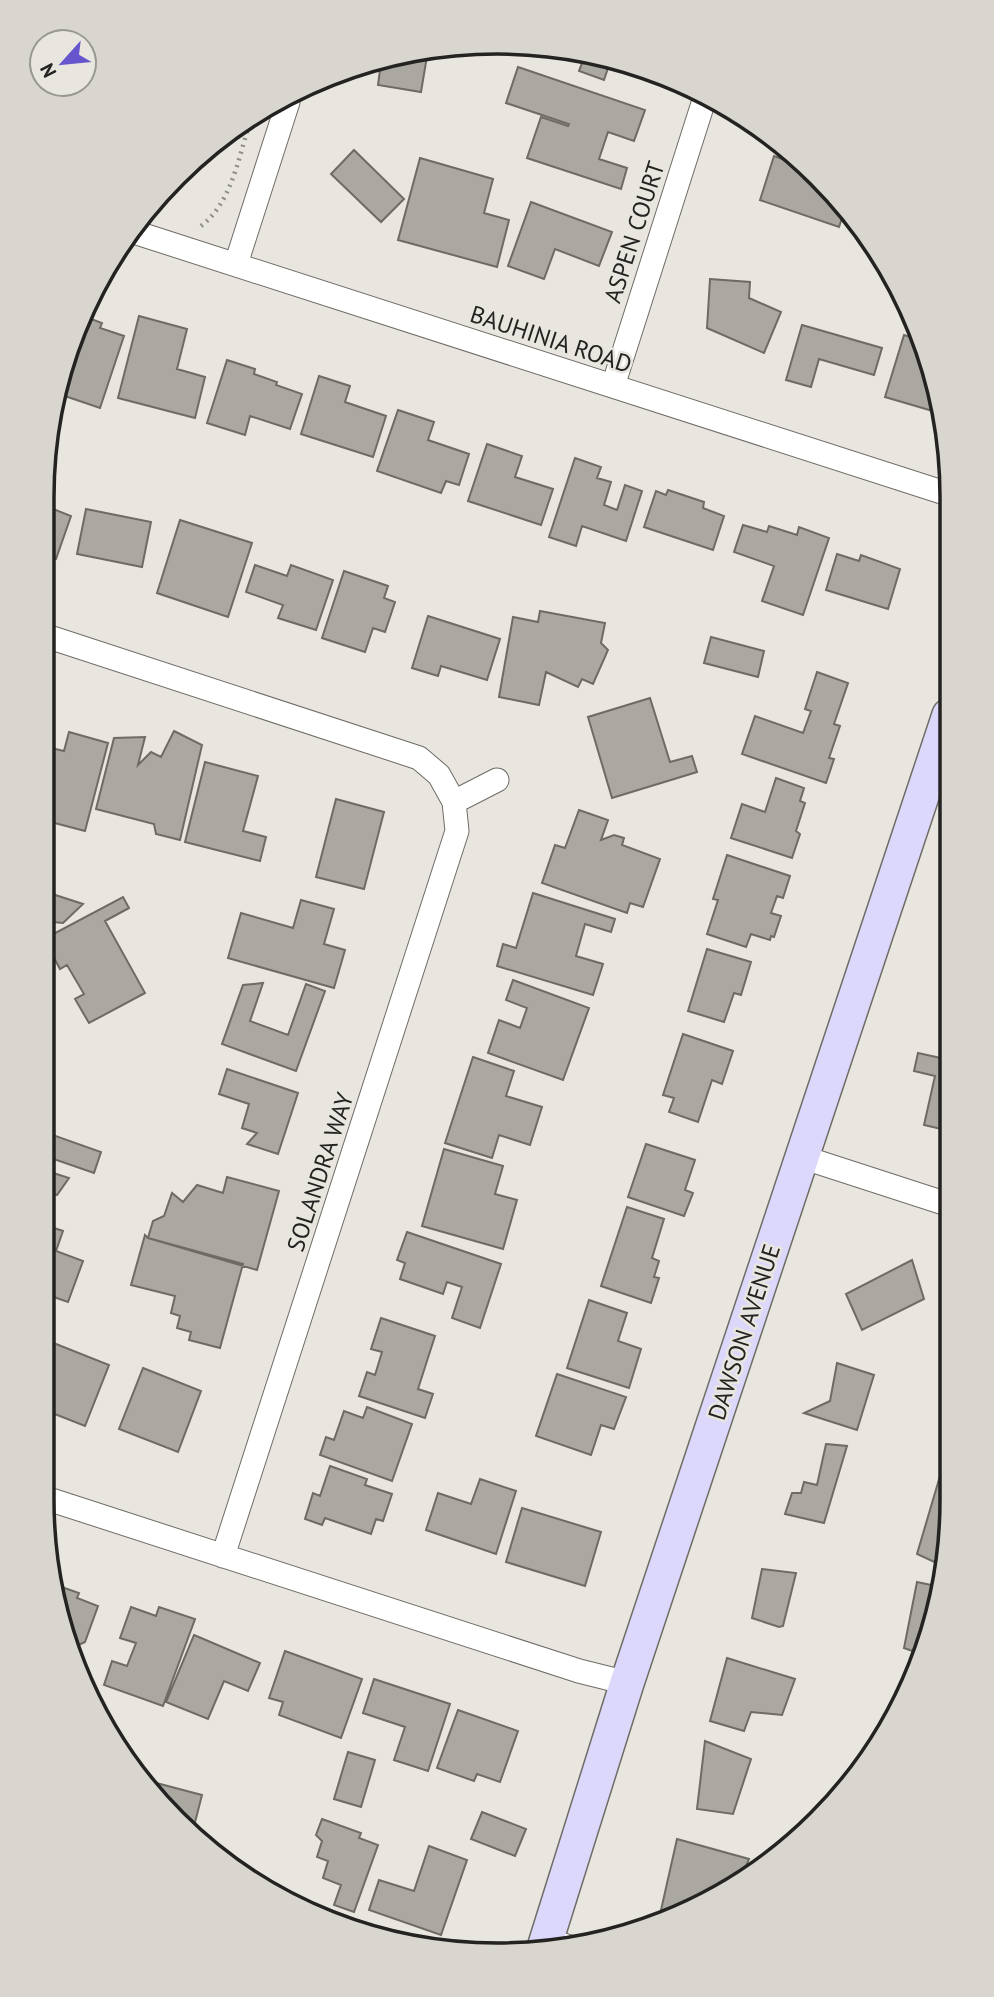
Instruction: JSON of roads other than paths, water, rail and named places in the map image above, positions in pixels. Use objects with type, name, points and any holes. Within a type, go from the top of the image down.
[{"type":"main road","name":"DAWSON AVENUE","points":[[556,1939],[627,1683],[940,742]]},
{"type":"street","name":"ASPEN COURT","points":[[613,386],[702,105]]},
{"type":"street","points":[[236,264],[286,108]]},
{"type":"street","name":"BAUHINIA ROAD","points":[[141,234],[940,491]]},
{"type":"street","name":"SOLANDRA WAY","points":[[54,639],[419,758],[439,775],[454,802],[457,831],[223,1556]]},
{"type":"street","points":[[454,802],[497,780]]},
{"type":"street","points":[[802,1157],[940,1202]]},
{"type":"street","points":[[54,1501],[579,1671],[627,1683]]}]
